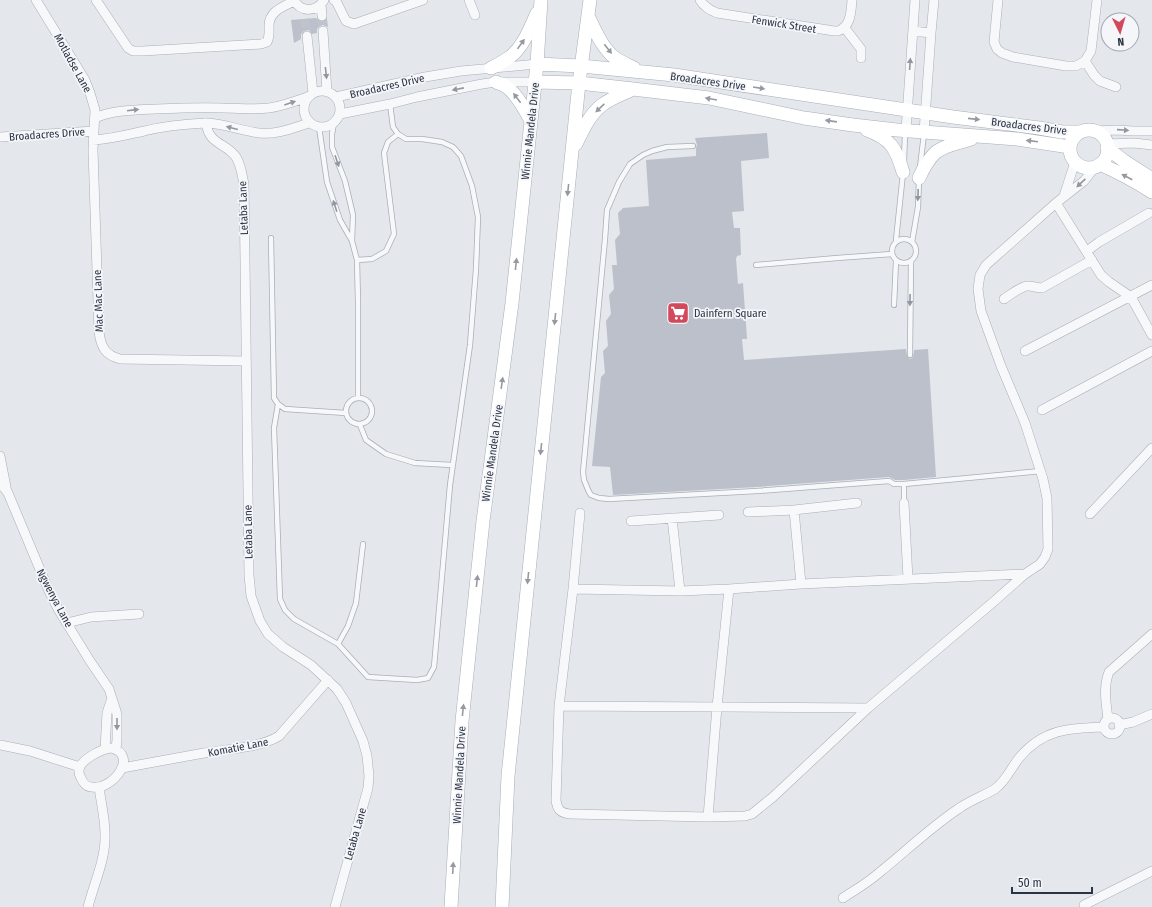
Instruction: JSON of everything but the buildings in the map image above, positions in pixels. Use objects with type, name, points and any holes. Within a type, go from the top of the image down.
[{"type":"main road","points":[[502,907],[508,776],[579,83],[590,0]]},
{"type":"main road","points":[[491,68],[512,56],[521,45],[541,3]]},
{"type":"main road","name":"Winnie Mandela Drive","points":[[451,907],[462,721],[483,521],[512,303],[537,64],[541,3]]},
{"type":"main road","points":[[588,16],[605,47],[614,57],[623,63],[646,72]]},
{"type":"main road","name":"Broadacres Drive","points":[[537,64],[581,66],[674,75],[907,111],[1062,132],[1087,131]]},
{"type":"main road","points":[[496,82],[507,87],[513,93],[531,121]]},
{"type":"main road","name":"Broadacres Drive","points":[[535,82],[579,83],[709,98],[804,118],[853,125],[1017,139],[1070,147]]},
{"type":"main road","points":[[572,151],[584,127],[602,105],[633,89]]},
{"type":"main road","points":[[853,125],[878,134],[888,141],[898,155],[903,172]]},
{"type":"main road","points":[[1087,131],[1099,134],[1104,138],[1107,146],[1106,157],[1098,165]]},
{"type":"main road","name":"Broadacres Drive","points":[[1075,162],[1070,153],[1073,138],[1087,131]]},
{"type":"main road","points":[[919,178],[929,159],[935,152],[945,147],[980,137]]},
{"type":"main road","points":[[1107,146],[1124,161],[1152,179]]},
{"type":"main road","points":[[1075,162],[1080,166],[1085,167],[1098,165],[1126,176],[1152,192]]},
{"type":"street","name":"Motladse Lane","points":[[36,0],[85,80],[93,104],[95,118],[94,130]]},
{"type":"street","points":[[96,0],[128,48],[133,51],[261,44],[267,42],[269,38],[269,24],[271,16],[277,9],[294,0],[305,14],[323,2]]},
{"type":"street","points":[[334,0],[336,1],[346,21],[354,24],[423,0]]},
{"type":"street","points":[[469,0],[475,15]]},
{"type":"street","name":"Fenwick Street","points":[[700,0],[708,9],[717,13],[837,31],[844,27]]},
{"type":"street","points":[[852,0],[849,20],[844,27],[861,49],[861,58]]},
{"type":"street","points":[[906,130],[915,0]]},
{"type":"street","points":[[924,132],[934,0]]},
{"type":"street","points":[[998,0],[994,42],[997,49],[1002,53],[1013,57],[1066,66],[1076,66],[1081,64],[1091,52],[1096,0]]},
{"type":"street","points":[[322,16],[323,2]]},
{"type":"street","points":[[912,31],[931,33]]},
{"type":"street","points":[[323,32],[327,92]]},
{"type":"street","points":[[307,36],[312,94]]},
{"type":"street","points":[[309,57],[324,55]]},
{"type":"street","points":[[1085,61],[1100,81],[1116,87]]},
{"type":"street","name":"Broadacres Drive","points":[[336,97],[425,77],[461,71],[537,64]]},
{"type":"street","name":"Broadacres Drive","points":[[340,114],[496,82],[535,82]]},
{"type":"street","points":[[318,91],[327,92],[336,97],[340,105],[340,114],[334,123],[324,128],[314,126],[309,122],[304,112],[304,106],[306,100],[312,94],[318,91]]},
{"type":"street","name":"Broadacres Drive","points":[[95,118],[109,113],[172,108],[269,108],[280,106],[312,94]]},
{"type":"street","name":"Broadacres Drive","points":[[93,140],[121,137],[177,125],[206,123],[260,133],[281,132],[309,122]]},
{"type":"street","name":"Letaba Lane","points":[[206,123],[207,130],[211,138],[235,156],[240,167],[244,184],[249,567],[251,596],[260,621],[268,634],[283,647],[311,665],[337,690],[346,703],[363,741],[367,756],[369,776],[368,788],[335,907]]},
{"type":"street","name":"Broadacres Drive","points":[[0,137],[94,130]]},
{"type":"street","name":"Mac Mac Lane","points":[[94,130],[93,150],[100,343],[108,354],[120,359],[246,361]]},
{"type":"street","points":[[1087,131],[1152,131]]},
{"type":"street","points":[[1107,146],[1134,143],[1152,145]]},
{"type":"street","points":[[1064,196],[1075,162]]},
{"type":"street","points":[[580,513],[573,589],[559,706],[556,800],[559,811],[570,814],[708,817],[745,816],[752,814],[773,797],[868,708],[992,604],[1025,574],[1040,564],[1045,557],[1048,549],[1047,498],[1041,471],[1025,424],[1001,366],[981,311],[978,289],[980,275],[986,265],[1064,196],[1084,181],[1098,165]]},
{"type":"street","points":[[1056,203],[1101,275],[1108,282],[1131,297],[1152,335]]},
{"type":"street","points":[[1087,251],[1099,242],[1149,213]]},
{"type":"street","points":[[1004,299],[1026,286],[1042,288],[1092,260]]},
{"type":"street","points":[[1025,351],[1152,285]]},
{"type":"street","points":[[1042,410],[1152,351]]},
{"type":"street","points":[[1090,514],[1152,448]]},
{"type":"street","name":"Ngwenya Lane","points":[[0,456],[8,493],[49,591],[58,609],[109,689],[117,714],[118,740],[116,749]]},
{"type":"street","name":"Ngwenya Lane","points":[[0,483],[8,493]]},
{"type":"street","points":[[748,512],[794,510],[857,503]]},
{"type":"street","points":[[904,503],[908,579]]},
{"type":"street","points":[[794,510],[801,584]]},
{"type":"street","points":[[631,521],[719,515]]},
{"type":"street","points":[[672,518],[680,591]]},
{"type":"street","points":[[573,589],[680,591],[729,590],[801,584],[1025,574]]},
{"type":"street","points":[[708,817],[729,590]]},
{"type":"street","points":[[67,623],[91,617],[139,614]]},
{"type":"street","points":[[843,898],[875,877],[953,812],[970,801],[994,790],[1001,784],[1020,757],[1032,746],[1048,735],[1075,728],[1106,723],[1115,719],[1119,725],[1118,731],[1111,734],[1108,733],[1106,723],[1106,680],[1110,672],[1152,634]]},
{"type":"street","name":"Komatie Lane","points":[[122,768],[260,744],[273,740],[279,736],[328,680]]},
{"type":"street","points":[[105,749],[107,713],[112,698]]},
{"type":"street","points":[[559,706],[868,708]]},
{"type":"street","points":[[1119,725],[1133,722],[1152,714]]},
{"type":"street","points":[[0,745],[30,751],[80,767]]},
{"type":"street","points":[[105,749],[116,749],[124,760],[122,768],[116,777],[107,784],[99,787],[93,788],[87,786],[83,782],[79,772],[80,767],[86,759],[105,749]]},
{"type":"street","points":[[88,907],[93,887],[101,866],[106,835],[99,787]]},
{"type":"street","points":[[1084,905],[1152,871]]},
{"type":"lane","points":[[278,404],[274,428],[280,599],[285,610],[294,619],[338,644],[368,677],[417,680],[428,678],[434,667],[452,465],[470,345],[476,269],[478,217],[472,186],[461,156],[453,148],[442,142],[422,139],[406,139],[398,134],[393,127],[390,104]]},
{"type":"lane","points":[[334,123],[332,147],[345,181],[353,215],[352,241]]},
{"type":"lane","points":[[319,127],[327,182],[340,220],[352,241],[357,260],[358,398]]},
{"type":"lane","points":[[894,305],[896,261],[892,254],[892,247],[896,240],[906,130]]},
{"type":"lane","points":[[912,242],[918,206],[919,178],[924,132]]},
{"type":"lane","points":[[357,260],[372,259],[386,251],[394,234],[384,153],[388,142],[398,134]]},
{"type":"lane","points":[[693,146],[667,147],[652,151],[630,164],[618,182],[607,210],[583,472],[584,480],[591,495],[599,498],[617,499],[757,491],[889,481],[894,484],[904,484],[1041,471]]},
{"type":"lane","points":[[270,238],[274,398],[278,404],[285,409],[346,413]]},
{"type":"lane","points":[[896,240],[904,238],[912,242],[916,249],[916,254],[911,261],[910,355]]},
{"type":"lane","points":[[756,265],[892,254]]},
{"type":"lane","points":[[896,261],[904,263],[911,261]]},
{"type":"lane","points":[[358,398],[363,398],[371,405],[372,415],[365,423],[355,424],[350,422],[346,413],[346,407],[349,403],[358,398]]},
{"type":"lane","points":[[360,424],[366,440],[386,454],[415,463],[452,465]]},
{"type":"lane","points":[[904,484],[904,503]]},
{"type":"lane","points":[[338,644],[348,626],[356,603],[363,544]]},
{"type":"tunnel","points":[[322,16],[323,31]]},
{"type":"tunnel","points":[[305,19],[307,36]]},
{"type":"place","name":"Dainfern Square","points":[[678,313]]}]
